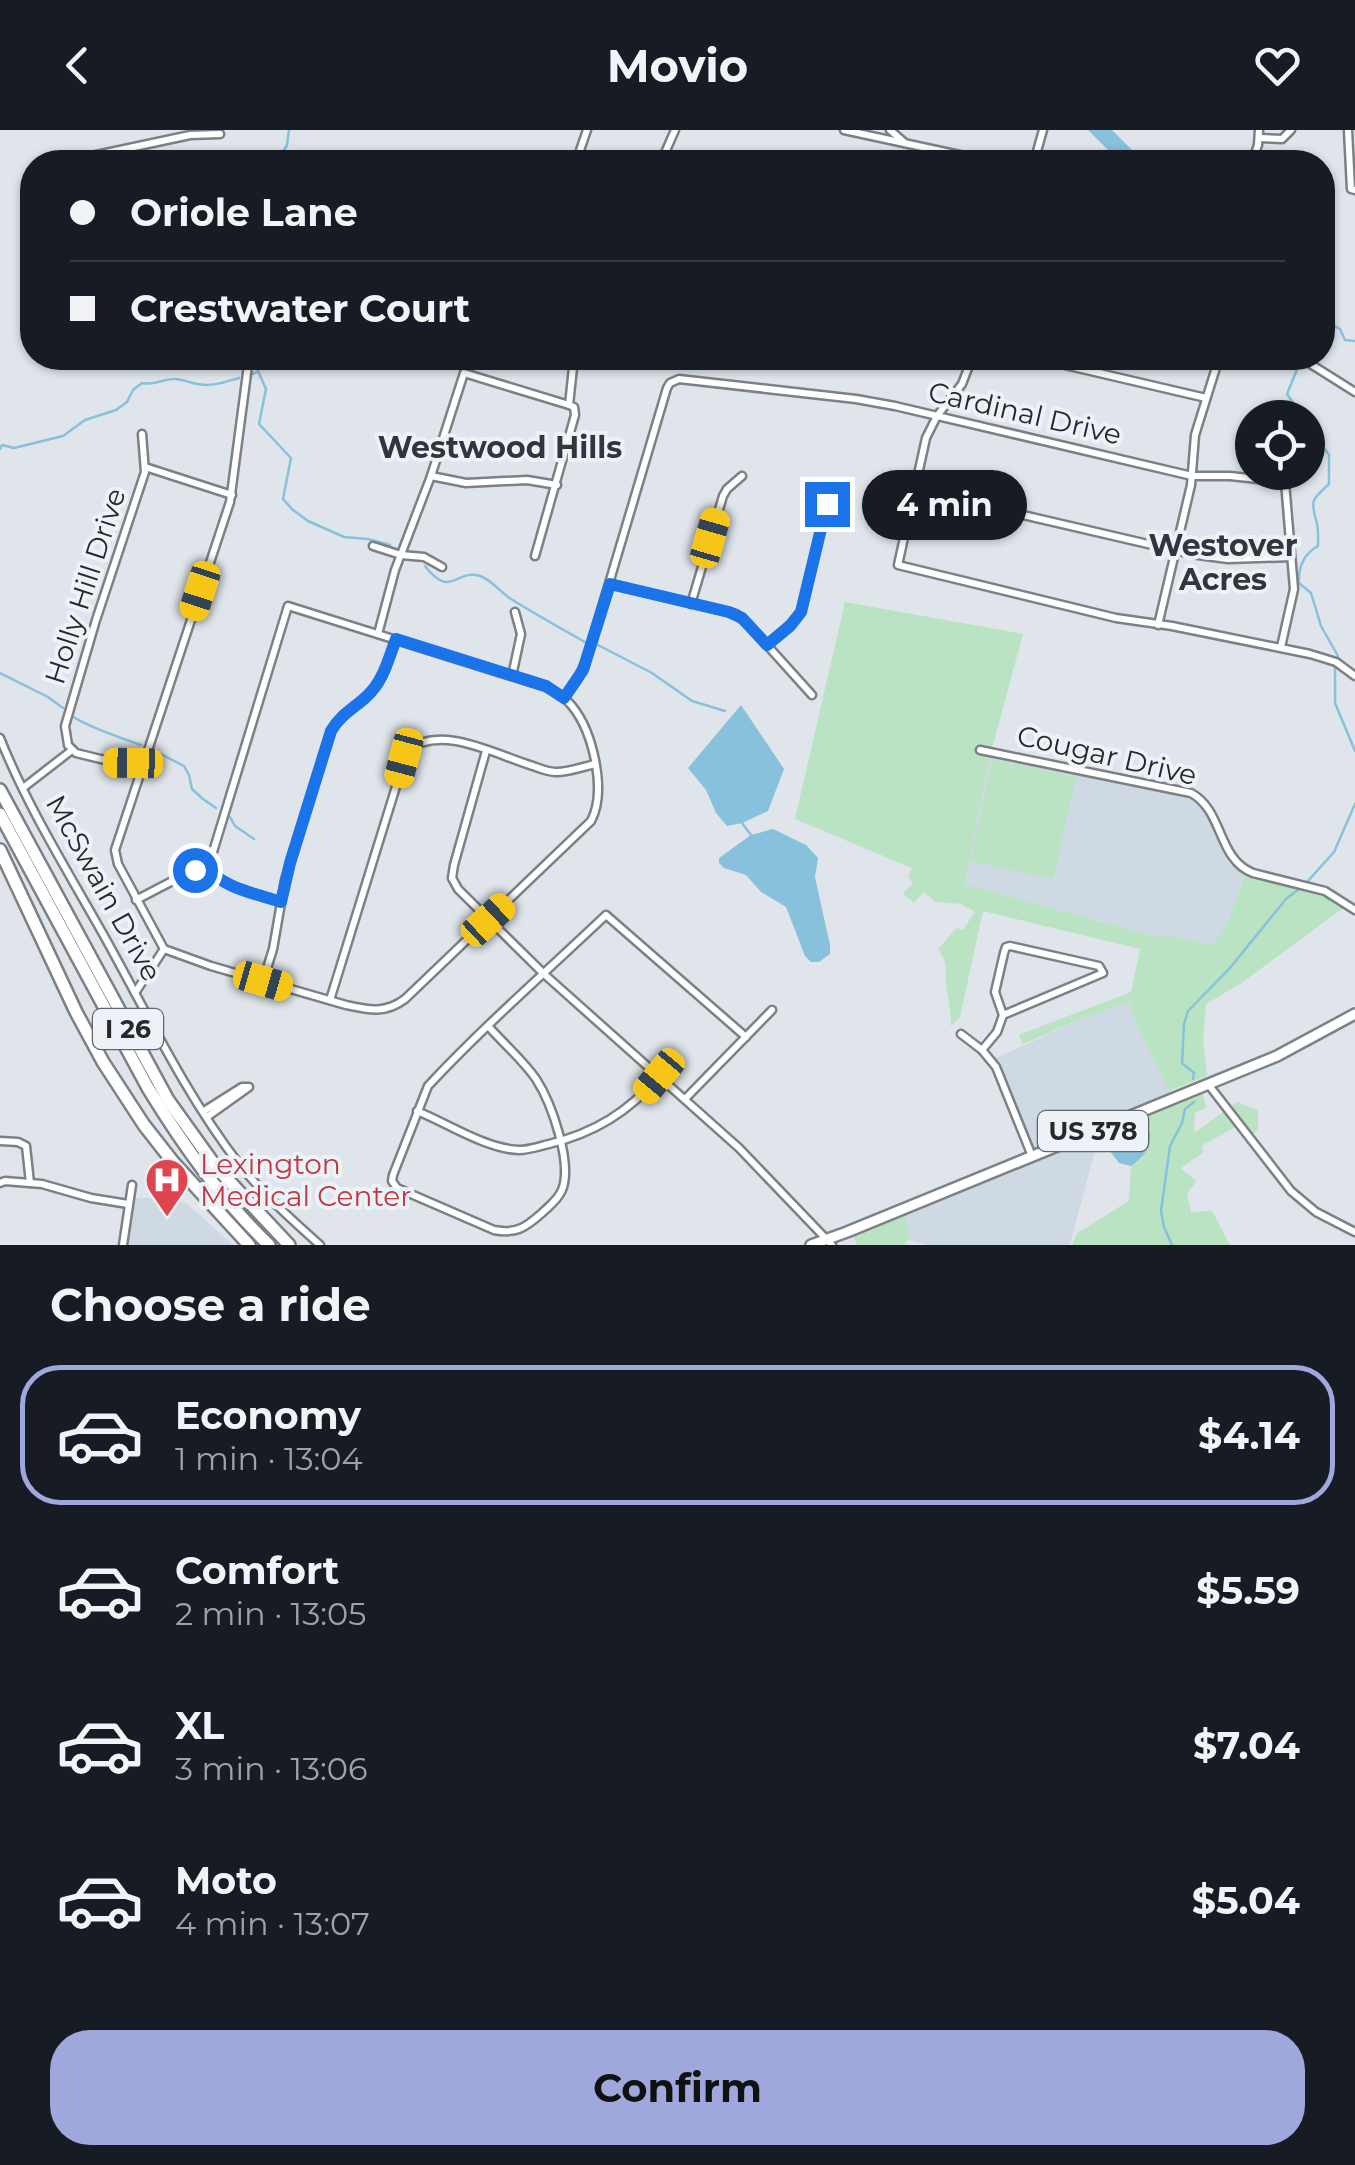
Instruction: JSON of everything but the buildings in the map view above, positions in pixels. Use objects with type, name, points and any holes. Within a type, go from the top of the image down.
[{"type":"highway","name":"I 26","points":[[0,790],[168,1100],[216,1167],[289,1245]]},
{"type":"highway","name":"I 26","points":[[0,814],[168,1122],[244,1222],[269,1245]]},
{"type":"highway","points":[[0,850],[103,1062],[144,1125],[190,1184],[248,1245]]},
{"type":"main road","name":"US 378","points":[[811,1245],[827,1243],[1277,1056],[1355,1014]]},
{"type":"street","points":[[844,130],[935,150]]},
{"type":"street","points":[[890,130],[906,144]]},
{"type":"street","points":[[1259,134],[1282,138],[1291,130]]},
{"type":"street","points":[[1348,130],[1353,190]]},
{"type":"street","points":[[124,150],[220,134]]},
{"type":"street","points":[[136,900],[204,864],[212,855],[288,606],[546,686],[564,698],[582,720],[599,800],[590,821],[392,1008],[366,1010],[164,949],[136,900],[118,864],[115,850],[232,495],[248,370]]},
{"type":"street","points":[[569,405],[573,370]]},
{"type":"street","points":[[967,370],[926,438],[898,565],[1116,618],[1329,659],[1355,676]]},
{"type":"street","points":[[1087,370],[1206,398]]},
{"type":"street","points":[[1158,624],[1192,476],[1195,435],[1214,370]]},
{"type":"street","points":[[1320,370],[1355,392]]},
{"type":"street","points":[[378,634],[401,554],[464,373],[574,406],[576,415],[535,556]]},
{"type":"street","name":"Cardinal Drive","points":[[564,698],[583,670],[666,388],[674,380],[856,399],[1192,476],[1285,482],[1291,558]]},
{"type":"street","name":"Holly Hill Drive","points":[[72,750],[66,735],[66,717],[145,467],[142,434]]},
{"type":"street","points":[[145,467],[232,495]]},
{"type":"street","points":[[431,476],[466,482],[527,480],[557,485]]},
{"type":"street","points":[[691,604],[723,496],[742,476]]},
{"type":"street","points":[[767,645],[801,612],[831,487]]},
{"type":"street","points":[[914,489],[1177,550],[1228,559],[1291,558],[1294,590],[1280,648]]},
{"type":"street","points":[[373,546],[424,557],[442,567]]},
{"type":"street","points":[[610,584],[736,614],[812,695]]},
{"type":"street","points":[[512,676],[521,634],[515,612]]},
{"type":"street","points":[[263,981],[290,863],[331,731],[378,684],[396,639]]},
{"type":"street","name":"McSwain Drive","points":[[0,738],[23,788],[188,1089],[240,1164],[274,1203],[320,1245]]},
{"type":"street","points":[[330,1000],[407,750],[420,741],[438,738],[550,772],[594,764]]},
{"type":"street","points":[[23,788],[72,750],[113,762],[143,762]]},
{"type":"street","points":[[486,750],[452,878],[458,889],[544,974],[738,1148],[827,1243]]},
{"type":"street","name":"Cougar Drive","points":[[980,750],[1191,793],[1209,807],[1230,855],[1242,868],[1324,891],[1355,910]]},
{"type":"street","points":[[204,864],[225,883],[281,902]]},
{"type":"street","points":[[489,1027],[538,1082],[551,1108],[565,1178],[559,1196],[535,1220],[511,1232],[494,1230],[394,1185],[393,1175],[428,1086],[489,1027],[544,974],[606,915],[746,1037]]},
{"type":"street","points":[[982,1050],[1003,1015],[995,992],[1006,947],[1099,966],[1102,973],[1003,1015]]},
{"type":"street","points":[[135,993],[164,949]]},
{"type":"street","points":[[685,1099],[772,1010]]},
{"type":"street","points":[[961,1034],[996,1067],[1032,1156]]},
{"type":"street","points":[[417,1111],[484,1140],[524,1150],[590,1131],[629,1108],[659,1076]]},
{"type":"street","points":[[1208,1084],[1291,1191],[1316,1212],[1355,1232]]},
{"type":"street","points":[[242,1087],[249,1087],[205,1114],[242,1087]]},
{"type":"street","points":[[0,1141],[26,1146],[30,1183]]},
{"type":"street","points":[[0,1183],[42,1184],[128,1204]]},
{"type":"street","points":[[123,1245],[132,1185]]},
{"type":"shaded area","points":[[990,756],[1195,799],[1208,812],[1227,861],[1245,875],[1226,927],[1211,945],[1159,937],[963,884]]},
{"type":"shaded area","points":[[1129,1002],[1173,1099],[1101,1127],[1070,1245],[928,1245],[908,1240],[903,1208],[1032,1156],[992,1060],[1083,1018]]},
{"type":"shaded area","name":"Lexington Medical Center","points":[[134,1198],[186,1203],[233,1245],[128,1245]]},
{"type":"green space","points":[[845,602],[1023,634],[990,756],[964,884],[1158,937],[1211,945],[1226,927],[1245,875],[1346,906],[1240,984],[1206,1004],[1203,1040],[1207,1076],[1169,1091],[1129,1002],[1023,1044],[1019,1035],[1131,992],[1140,949],[983,911],[960,1017],[951,1026],[946,965],[938,949],[957,928],[963,930],[975,912],[961,904],[936,902],[924,892],[914,903],[903,894],[913,882],[908,878],[912,868],[795,819]]},
{"type":"green space","points":[[992,760],[1076,777],[1053,879],[970,861]]},
{"type":"green space","points":[[1200,1087],[1207,1107],[1195,1113],[1194,1133],[1237,1102],[1258,1111],[1258,1129],[1249,1138],[1239,1125],[1201,1146],[1204,1152],[1181,1168],[1196,1181],[1187,1194],[1191,1212],[1212,1211],[1230,1245],[1072,1245],[1077,1233],[1129,1201],[1131,1166],[1138,1161],[1148,1127],[1140,1112]]},
{"type":"green space","points":[[903,1208],[910,1237],[905,1245],[857,1245],[851,1230]]},
{"type":"water","points":[[1088,130],[1112,130],[1132,150],[1108,150]]},
{"type":"water","points":[[741,705],[784,769],[768,811],[727,826],[688,768]]},
{"type":"water","points":[[773,829],[806,845],[818,858],[815,877],[830,945],[830,954],[819,962],[811,962],[805,956],[786,907],[761,892],[746,875],[719,863],[719,858],[751,835]]},
{"type":"water","points":[[1144,1121],[1150,1134],[1146,1151],[1131,1166],[1119,1163],[1109,1150],[1112,1136]]},
{"type":"waterway","points":[[284,150],[289,130]]},
{"type":"waterway","points":[[1335,326],[1345,340],[1355,341]]},
{"type":"waterway","points":[[253,374],[258,370]]},
{"type":"waterway","points":[[1291,400],[1287,394],[1297,370]]},
{"type":"waterway","points":[[258,371],[266,389],[259,424],[291,458],[283,499],[308,521],[344,537],[390,545]]},
{"type":"waterway","points":[[0,449],[2,445],[14,448],[63,436],[85,420],[116,410],[142,383],[174,379],[208,385],[239,378]]},
{"type":"waterway","points":[[1325,449],[1329,455],[1329,484],[1325,488]]},
{"type":"waterway","points":[[1322,490],[1313,508],[1318,546],[1303,561],[1299,583],[1311,593],[1337,659]]},
{"type":"waterway","points":[[425,566],[441,581],[472,575],[484,578],[511,599],[585,642]]},
{"type":"waterway","points":[[598,645],[652,673],[692,701],[725,711]]},
{"type":"waterway","points":[[1335,665],[1335,703],[1355,751]]},
{"type":"waterway","points":[[0,673],[63,708]]},
{"type":"waterway","points":[[72,716],[141,745]]},
{"type":"waterway","points":[[155,751],[184,766],[192,789],[216,808]]},
{"type":"waterway","points":[[1307,882],[1334,852],[1355,804]]},
{"type":"waterway","points":[[230,817],[235,826],[254,839]]},
{"type":"waterway","points":[[742,823],[751,835]]},
{"type":"waterway","points":[[1193,1079],[1194,1073],[1182,1063],[1188,1011],[1300,888]]},
{"type":"waterway","points":[[1172,1245],[1161,1211],[1170,1146],[1185,1109],[1194,1102]]},
{"type":"place","name":"Lexington Medical Center","points":[[167,1218]]},
{"type":"district","name":"Westwood Hills","points":[[500,447]]},
{"type":"district","name":"Westover Acres","points":[[1223,562]]},
{"type":"route","points":[[195,870],[204,864],[225,883],[281,902],[331,731],[378,684],[396,639],[546,686],[564,698],[583,670],[610,584],[729,612],[742,618],[767,645],[801,612],[827,504]]}]
